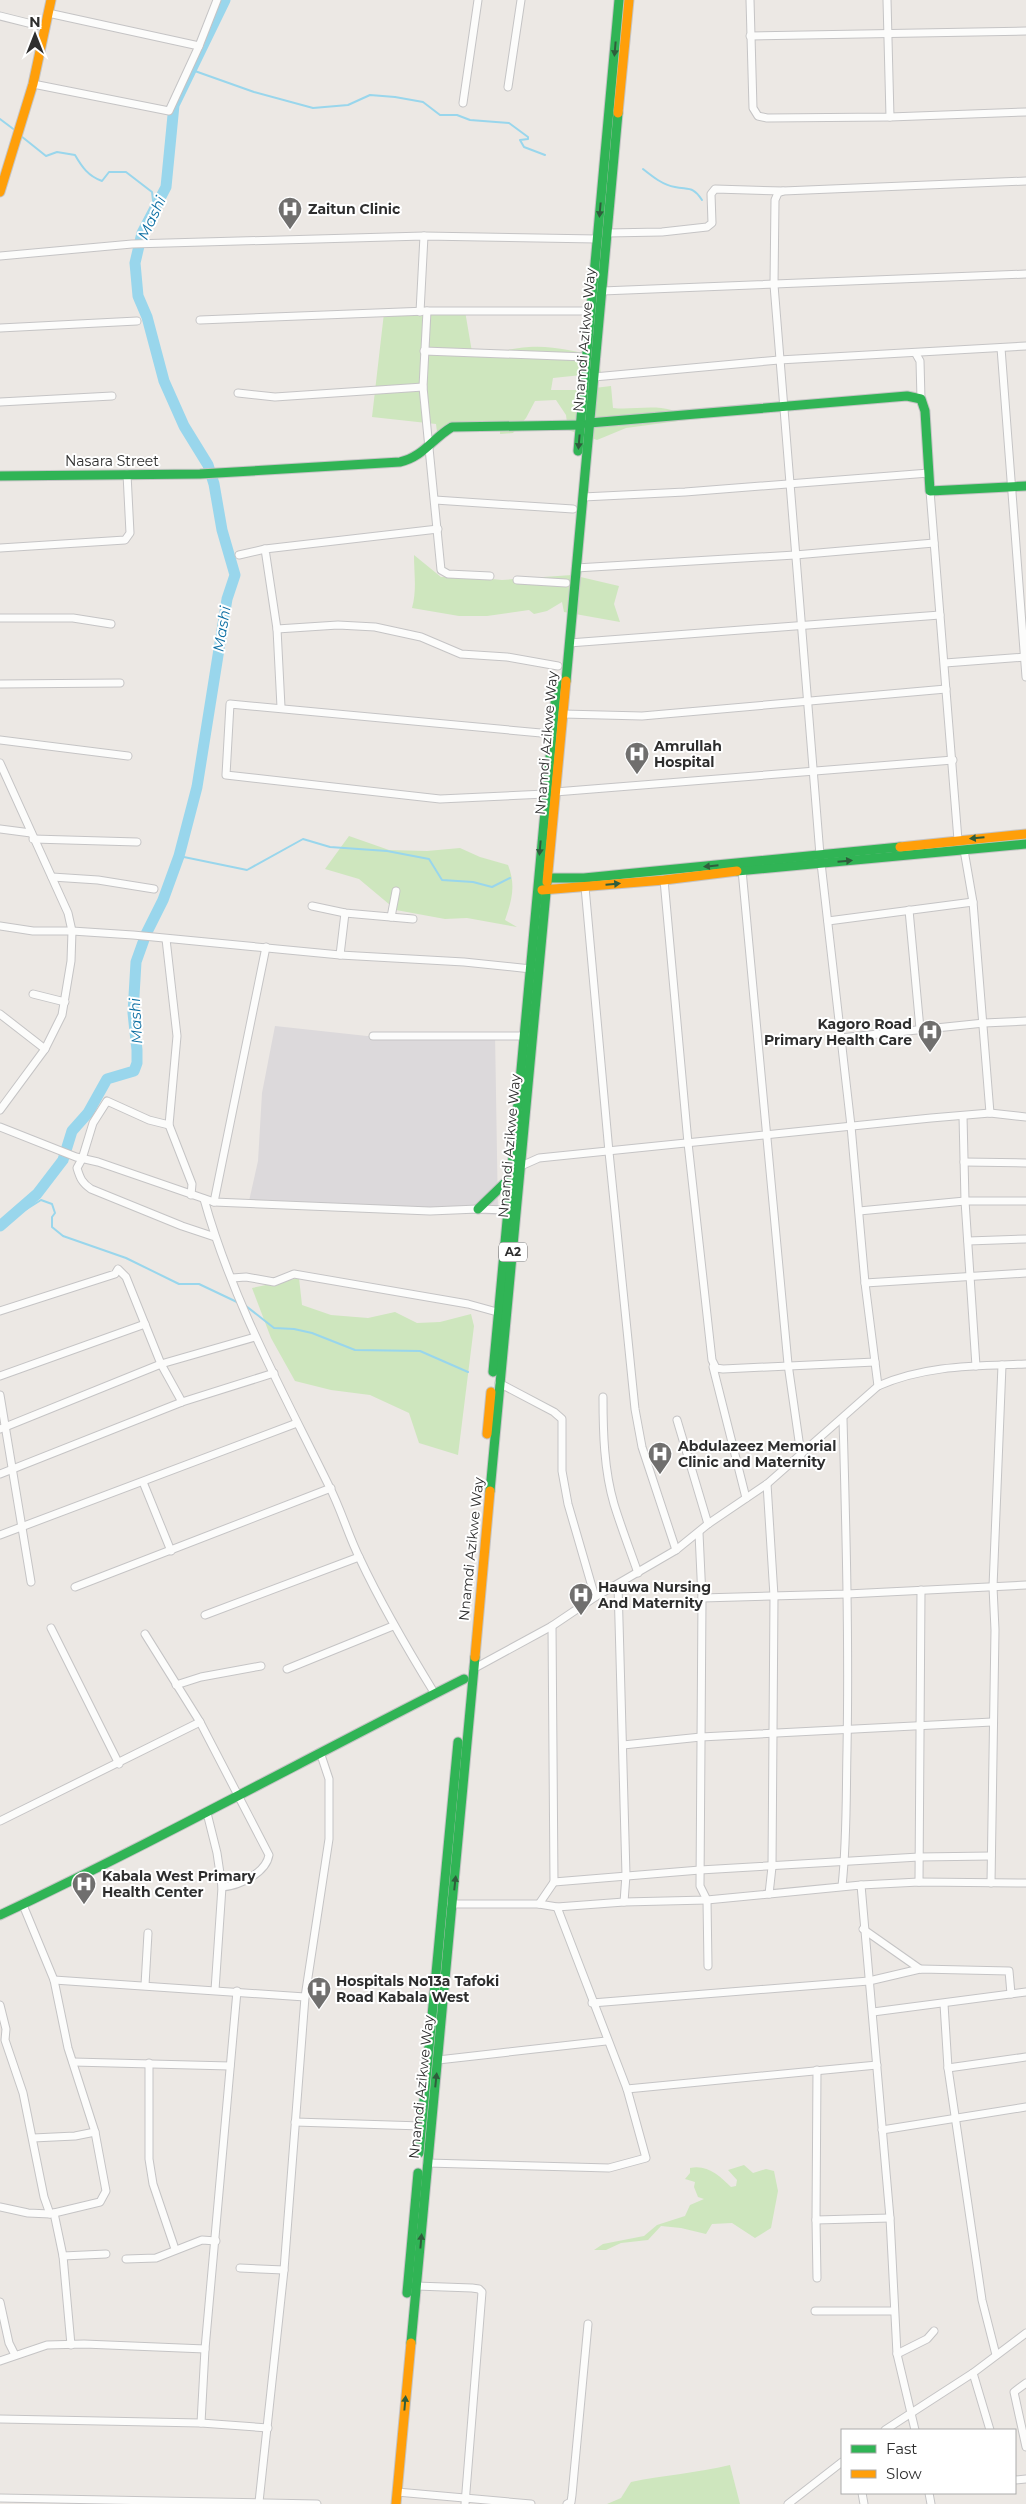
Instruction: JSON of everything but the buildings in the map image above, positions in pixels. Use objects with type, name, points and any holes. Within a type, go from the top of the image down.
[{"type":"main road","points":[[0,192],[4,162],[16,138],[33,84],[51,0]]},
{"type":"main road","name":"Nnamdi Azikwe Way","points":[[396,2504],[499,1383],[563,714],[582,497],[586,357],[619,0]]},
{"type":"main road","name":"Nnamdi Azikwe Way","points":[[388,2504],[497,1312],[531,969],[545,794],[573,509],[594,376],[629,0]]},
{"type":"main road","name":"Nasara Street","points":[[0,476],[200,474],[411,461],[420,457],[442,432],[452,427],[585,424],[907,396],[921,399]]},
{"type":"main road","points":[[921,399],[925,411],[930,491],[1026,486]]},
{"type":"main road","points":[[537,890],[664,880],[958,840],[1026,834]]},
{"type":"main road","points":[[538,878],[643,873],[1026,844]]},
{"type":"main road","points":[[478,1208],[510,1178]]},
{"type":"main road","points":[[0,1915],[239,1796],[320,1752],[464,1680]]},
{"type":"street","points":[[33,84],[169,111],[200,46],[217,0]]},
{"type":"street","points":[[463,103],[478,0]]},
{"type":"street","points":[[508,87],[521,0]]},
{"type":"street","points":[[750,0],[753,108],[758,116],[767,118],[890,117],[1026,112]]},
{"type":"street","points":[[887,0],[890,117]]},
{"type":"street","points":[[48,13],[200,46]]},
{"type":"street","points":[[0,16],[44,27]]},
{"type":"street","points":[[750,36],[1026,31]]},
{"type":"street","points":[[607,233],[662,232],[707,227],[712,223],[711,194],[715,189],[774,189],[784,191],[1026,181]]},
{"type":"street","points":[[784,191],[778,193],[775,200],[774,285],[779,360],[821,859],[851,1126],[865,1283],[878,1386]]},
{"type":"street","points":[[424,236],[423,387],[443,573],[490,576]]},
{"type":"street","points":[[0,256],[132,244],[153,245],[424,236],[597,239]]},
{"type":"street","points":[[602,292],[1026,274]]},
{"type":"street","points":[[200,320],[423,311],[591,311]]},
{"type":"street","points":[[0,328],[137,321]]},
{"type":"street","points":[[594,376],[779,360],[909,351],[916,354],[1026,346]]},
{"type":"street","points":[[1001,348],[1026,677]]},
{"type":"street","points":[[424,351],[586,357]]},
{"type":"street","points":[[916,354],[920,361],[921,399]]},
{"type":"street","points":[[238,393],[275,397],[423,387]]},
{"type":"street","points":[[0,402],[112,396]]},
{"type":"street","points":[[582,497],[929,473]]},
{"type":"street","points":[[0,548],[125,540],[130,533],[127,474]]},
{"type":"street","points":[[930,491],[958,840]]},
{"type":"street","points":[[435,500],[573,509]]},
{"type":"street","points":[[238,554],[438,529]]},
{"type":"street","points":[[576,568],[795,555],[934,543]]},
{"type":"street","points":[[266,550],[276,629],[281,707]]},
{"type":"street","points":[[517,580],[566,583]]},
{"type":"street","points":[[569,643],[940,615]]},
{"type":"street","points":[[0,618],[73,618],[111,624]]},
{"type":"street","points":[[276,629],[338,625],[375,627],[421,637],[461,654],[507,657],[558,666]]},
{"type":"street","points":[[945,663],[1025,657]]},
{"type":"street","points":[[0,684],[120,683]]},
{"type":"street","points":[[563,714],[642,716],[946,689]]},
{"type":"street","points":[[545,794],[440,799],[226,775],[230,704],[281,707],[363,717],[552,734]]},
{"type":"street","points":[[0,740],[128,756]]},
{"type":"street","points":[[555,792],[953,760]]},
{"type":"street","points":[[0,763],[68,913],[72,931],[64,1002],[58,1023],[44,1049],[0,1110]]},
{"type":"street","points":[[0,829],[32,836],[137,842]]},
{"type":"street","points":[[964,850],[973,902],[990,1114]]},
{"type":"street","points":[[742,870],[765,1135],[788,1364],[801,1455]]},
{"type":"street","points":[[52,877],[98,880],[154,889]]},
{"type":"street","points":[[664,880],[688,1143],[712,1360],[716,1368],[723,1369],[788,1364],[875,1362]]},
{"type":"street","points":[[585,887],[609,1152],[638,1428],[642,1447],[676,1550]]},
{"type":"street","points":[[391,917],[396,891]]},
{"type":"street","points":[[828,921],[973,902]]},
{"type":"street","points":[[312,906],[345,913],[413,919]]},
{"type":"street","points":[[909,910],[920,1029]]},
{"type":"street","points":[[340,955],[345,913]]},
{"type":"street","points":[[0,926],[33,931],[72,931],[132,935],[153,939],[266,947],[340,955],[464,962],[531,969]]},
{"type":"street","points":[[166,939],[177,1036],[169,1125],[192,1184],[191,1195]]},
{"type":"street","points":[[214,1202],[266,947]]},
{"type":"street","points":[[33,994],[64,1002]]},
{"type":"street","points":[[0,1014],[44,1049]]},
{"type":"street","points":[[840,1038],[984,1023],[1026,1022]]},
{"type":"street","points":[[373,1036],[523,1036]]},
{"type":"street","points":[[169,1125],[149,1120],[107,1101],[93,1123],[77,1168],[84,1184],[91,1189],[182,1226],[215,1237]]},
{"type":"street","points":[[521,1166],[539,1158],[851,1126],[990,1114],[1026,1117]]},
{"type":"street","points":[[963,1116],[965,1201],[976,1366]]},
{"type":"street","points":[[0,1127],[79,1158],[214,1202],[430,1211],[478,1208],[507,1210]]},
{"type":"street","points":[[964,1162],[1026,1163]]},
{"type":"street","points":[[204,1199],[215,1237],[255,1337],[331,1488],[359,1557],[393,1626],[435,1694]]},
{"type":"street","points":[[859,1211],[965,1201],[1026,1201]]},
{"type":"street","points":[[968,1241],[1026,1239]]},
{"type":"street","points":[[0,1311],[115,1274],[118,1269],[126,1277],[161,1364],[182,1402]]},
{"type":"street","points":[[865,1283],[1026,1273]]},
{"type":"street","points":[[233,1282],[246,1277],[274,1282],[294,1274],[468,1304],[497,1312]]},
{"type":"street","points":[[0,1376],[145,1324]]},
{"type":"street","points":[[3,1427],[161,1364],[255,1337]]},
{"type":"street","points":[[473,1670],[552,1626],[595,1597],[676,1550],[708,1524],[767,1484],[843,1419],[878,1386],[893,1379],[934,1369],[1026,1364]]},
{"type":"street","points":[[991,1883],[992,1722],[995,1640],[993,1587],[1002,1365]]},
{"type":"street","points":[[713,1367],[746,1498]]},
{"type":"street","points":[[0,1474],[182,1402],[274,1373]]},
{"type":"street","points":[[499,1383],[554,1412],[562,1419],[562,1471],[568,1504],[595,1597]]},
{"type":"street","points":[[0,1395],[3,1427],[13,1469],[31,1582]]},
{"type":"street","points":[[603,1397],[605,1455],[609,1483],[638,1573]]},
{"type":"street","points":[[842,1886],[845,1862],[847,1728],[847,1594],[843,1419]]},
{"type":"street","points":[[677,1420],[708,1524]]},
{"type":"street","points":[[0,1535],[298,1423]]},
{"type":"street","points":[[143,1482],[170,1551]]},
{"type":"street","points":[[767,1484],[774,1596],[772,1868],[769,1894]]},
{"type":"street","points":[[75,1587],[331,1488]]},
{"type":"street","points":[[699,1533],[702,1598],[700,1886],[707,1900],[708,1966]]},
{"type":"street","points":[[205,1615],[359,1557]]},
{"type":"street","points":[[618,1584],[626,1875],[624,1902]]},
{"type":"street","points":[[702,1598],[847,1594],[1026,1584]]},
{"type":"street","points":[[919,1882],[921,1590]]},
{"type":"street","points":[[287,1669],[393,1626]]},
{"type":"street","points":[[539,1904],[554,1882],[552,1626]]},
{"type":"street","points":[[51,1628],[119,1764]]},
{"type":"street","points":[[145,1634],[200,1722],[269,1855],[268,1861],[249,1878],[233,1886],[222,1887]]},
{"type":"street","points":[[176,1685],[201,1677],[261,1666]]},
{"type":"street","points":[[0,1822],[200,1722]]},
{"type":"street","points":[[623,1745],[701,1737],[920,1724],[992,1722]]},
{"type":"street","points":[[259,2502],[284,2270],[306,1997],[329,1839],[329,1779],[320,1752]]},
{"type":"street","points":[[207,1812],[217,1853],[222,1887],[215,1990]]},
{"type":"street","points":[[554,1882],[700,1870],[772,1868],[920,1857],[991,1856]]},
{"type":"street","points":[[451,1904],[539,1904],[556,1907],[624,1902],[707,1900],[842,1886],[919,1882],[1026,1883]]},
{"type":"street","points":[[861,1885],[863,1929],[873,2012],[890,2218],[893,2311],[898,2354],[915,2429]]},
{"type":"street","points":[[0,2207],[28,2213],[52,2214],[100,2202],[104,2198],[106,2190],[96,2132],[60,2015],[54,1980],[23,1905]]},
{"type":"street","points":[[427,2163],[609,2168],[646,2158],[627,2089],[606,2040],[556,1907]]},
{"type":"street","points":[[863,1929],[920,1969]]},
{"type":"street","points":[[145,1985],[148,1933]]},
{"type":"street","points":[[592,2002],[869,1981],[920,1969],[1009,1971],[1011,1994]]},
{"type":"street","points":[[54,1980],[306,1997]]},
{"type":"street","points":[[202,2423],[205,2349],[216,2241],[236,1991]]},
{"type":"street","points":[[873,2012],[1026,1992]]},
{"type":"street","points":[[944,2004],[948,2068],[982,2300],[996,2355]]},
{"type":"street","points":[[0,2005],[6,2029],[5,2040],[23,2093],[44,2198],[52,2214],[63,2256],[71,2344]]},
{"type":"street","points":[[438,2060],[606,2040]]},
{"type":"street","points":[[948,2068],[1026,2057]]},
{"type":"street","points":[[73,2062],[230,2066]]},
{"type":"street","points":[[149,2063],[149,2159],[153,2184],[175,2249]]},
{"type":"street","points":[[627,2089],[877,2065]]},
{"type":"street","points":[[817,2070],[817,2278]]},
{"type":"street","points":[[882,2130],[956,2120],[1026,2107]]},
{"type":"street","points":[[295,2122],[422,2126]]},
{"type":"street","points":[[33,2138],[75,2136],[96,2132]]},
{"type":"street","points":[[816,2220],[890,2218]]},
{"type":"street","points":[[126,2259],[156,2258],[202,2240],[216,2241]]},
{"type":"street","points":[[63,2256],[106,2254]]},
{"type":"street","points":[[240,2268],[284,2270]]},
{"type":"street","points":[[416,2286],[472,2288],[479,2289],[482,2292],[465,2502]]},
{"type":"street","points":[[0,2302],[9,2343],[15,2355]]},
{"type":"street","points":[[814,2311],[893,2311]]},
{"type":"street","points":[[567,2504],[571,2502],[572,2495],[588,2324]]},
{"type":"street","points":[[898,2354],[927,2339],[934,2331]]},
{"type":"street","points":[[887,2429],[973,2373],[1026,2333]]},
{"type":"street","points":[[0,2361],[47,2346],[71,2344],[205,2349]]},
{"type":"street","points":[[973,2373],[990,2429]]},
{"type":"street","points":[[1026,2383],[1014,2392],[1026,2447]]},
{"type":"street","points":[[0,2419],[202,2423],[268,2428]]},
{"type":"street","points":[[788,2504],[841,2463]]},
{"type":"street","points":[[397,2492],[465,2502],[531,2504]]},
{"type":"street","points":[[0,2498],[25,2501],[98,2503],[259,2502],[317,2504]]},
{"type":"shaded area","points":[[275,1026],[367,1036],[495,1033],[498,1215],[249,1201],[258,1161],[262,1093]]},
{"type":"green space","points":[[465,311],[472,352],[488,353],[521,348],[546,347],[598,356],[601,373],[553,378],[551,390],[578,390],[611,386],[613,408],[662,408],[679,414],[686,420],[626,428],[597,440],[568,430],[566,415],[556,400],[535,401],[526,418],[513,433],[500,434],[500,428],[437,432],[436,424],[372,417],[384,313]]},
{"type":"green space","points":[[414,555],[441,577],[458,576],[502,580],[572,575],[619,586],[614,604],[620,622],[564,612],[562,602],[547,611],[534,614],[529,610],[487,616],[459,616],[412,608],[415,588]]},
{"type":"green space","points":[[349,836],[389,850],[427,851],[460,848],[480,857],[508,865],[512,879],[512,892],[505,920],[517,927],[467,918],[445,919],[396,910],[359,879],[325,869]]},
{"type":"green space","points":[[299,1278],[302,1305],[331,1315],[368,1318],[395,1312],[417,1323],[440,1322],[471,1314],[474,1326],[458,1455],[419,1443],[409,1413],[370,1395],[331,1390],[295,1381],[271,1338],[252,1288]]},
{"type":"green space","points":[[744,2165],[753,2173],[766,2169],[774,2171],[778,2191],[771,2228],[755,2238],[732,2223],[712,2224],[706,2234],[681,2228],[661,2226],[648,2240],[621,2243],[606,2250],[594,2250],[603,2244],[644,2236],[657,2225],[685,2216],[690,2205],[704,2199],[698,2197],[694,2187],[695,2182],[685,2179],[690,2173],[690,2168],[708,2169],[731,2187],[736,2186],[737,2180],[728,2170]]},
{"type":"green space","points":[[730,2465],[740,2504],[607,2504],[621,2498],[631,2482]]},
{"type":"waterway","name":"Mashi","points":[[0,1226],[37,1194],[63,1160],[72,1131],[88,1113],[107,1079],[134,1071],[137,1063],[133,1013],[136,962],[146,934],[163,900],[179,856],[197,787],[227,599],[235,575],[222,530],[214,484],[208,465],[184,426],[164,381],[147,317],[138,296],[135,263],[142,233],[166,187],[174,105],[225,0]]},
{"type":"waterway","points":[[192,70],[254,92],[313,108],[348,105],[370,95],[423,102],[440,115],[457,115],[470,120],[509,123],[528,137],[528,139],[520,140],[524,147],[545,155]]},
{"type":"waterway","points":[[0,119],[16,131]]},
{"type":"waterway","points":[[21,136],[46,156],[57,152],[75,155],[86,171],[102,181],[109,172],[126,172],[152,192],[154,209]]},
{"type":"waterway","points":[[643,169],[654,178],[666,184],[693,191],[702,200]]},
{"type":"waterway","points":[[179,856],[247,870],[303,839],[330,847],[387,851],[429,859],[442,880],[473,882],[492,887],[510,878]]},
{"type":"waterway","points":[[0,1226],[41,1200],[52,1204],[55,1213],[52,1217],[52,1227],[63,1236],[126,1258],[179,1284],[199,1284],[239,1303]]},
{"type":"waterway","points":[[246,1306],[274,1328],[294,1329],[312,1333],[355,1350],[420,1351],[468,1372]]},
{"type":"traffic: fast","points":[[578,451],[619,0]]},
{"type":"traffic: fast","points":[[566,681],[618,113]]},
{"type":"traffic: fast","points":[[589,423],[907,396],[921,399],[925,411],[930,491],[1026,486]]},
{"type":"traffic: fast","points":[[0,476],[200,474],[400,462],[422,452],[452,427],[581,425]]},
{"type":"traffic: fast","points":[[493,1372],[557,682]]},
{"type":"traffic: fast","points":[[737,871],[1026,844]]},
{"type":"traffic: fast","points":[[543,878],[584,878],[900,847]]},
{"type":"traffic: fast","points":[[490,1491],[547,882]]},
{"type":"traffic: fast","points":[[478,1209],[510,1178]]},
{"type":"traffic: fast","points":[[411,2343],[475,1657]]},
{"type":"traffic: fast","points":[[0,1915],[59,1887],[464,1679]]},
{"type":"traffic: fast","points":[[419,2153],[458,1742]]},
{"type":"traffic: fast","points":[[407,2293],[418,2173]]},
{"type":"traffic: slow","points":[[0,192],[33,84],[51,0]]},
{"type":"traffic: slow","points":[[618,113],[629,0]]},
{"type":"traffic: slow","points":[[547,882],[566,681]]},
{"type":"traffic: slow","points":[[900,847],[1026,834]]},
{"type":"traffic: slow","points":[[542,890],[664,880],[737,871]]},
{"type":"traffic: slow","points":[[487,1434],[491,1392]]},
{"type":"traffic: slow","points":[[475,1657],[490,1491]]},
{"type":"traffic: slow","points":[[396,2504],[411,2343]]},
{"type":"place","name":"Zaitun Clinic","points":[[290,230]]},
{"type":"place","name":"Amrullah Hospital","points":[[637,775]]},
{"type":"place","name":"Kagoro Road Primary Health Care","points":[[930,1053]]},
{"type":"place","name":"Abdulazeez Memorial Clinic and Maternity","points":[[660,1475]]},
{"type":"place","name":"Hauwa Nursing And Maternity","points":[[581,1616]]},
{"type":"place","name":"Kabala West Primary Health Center","points":[[84,1905]]},
{"type":"place","name":"Hospitals No13a Tafoki Road Kabala West","points":[[319,2010]]}]
